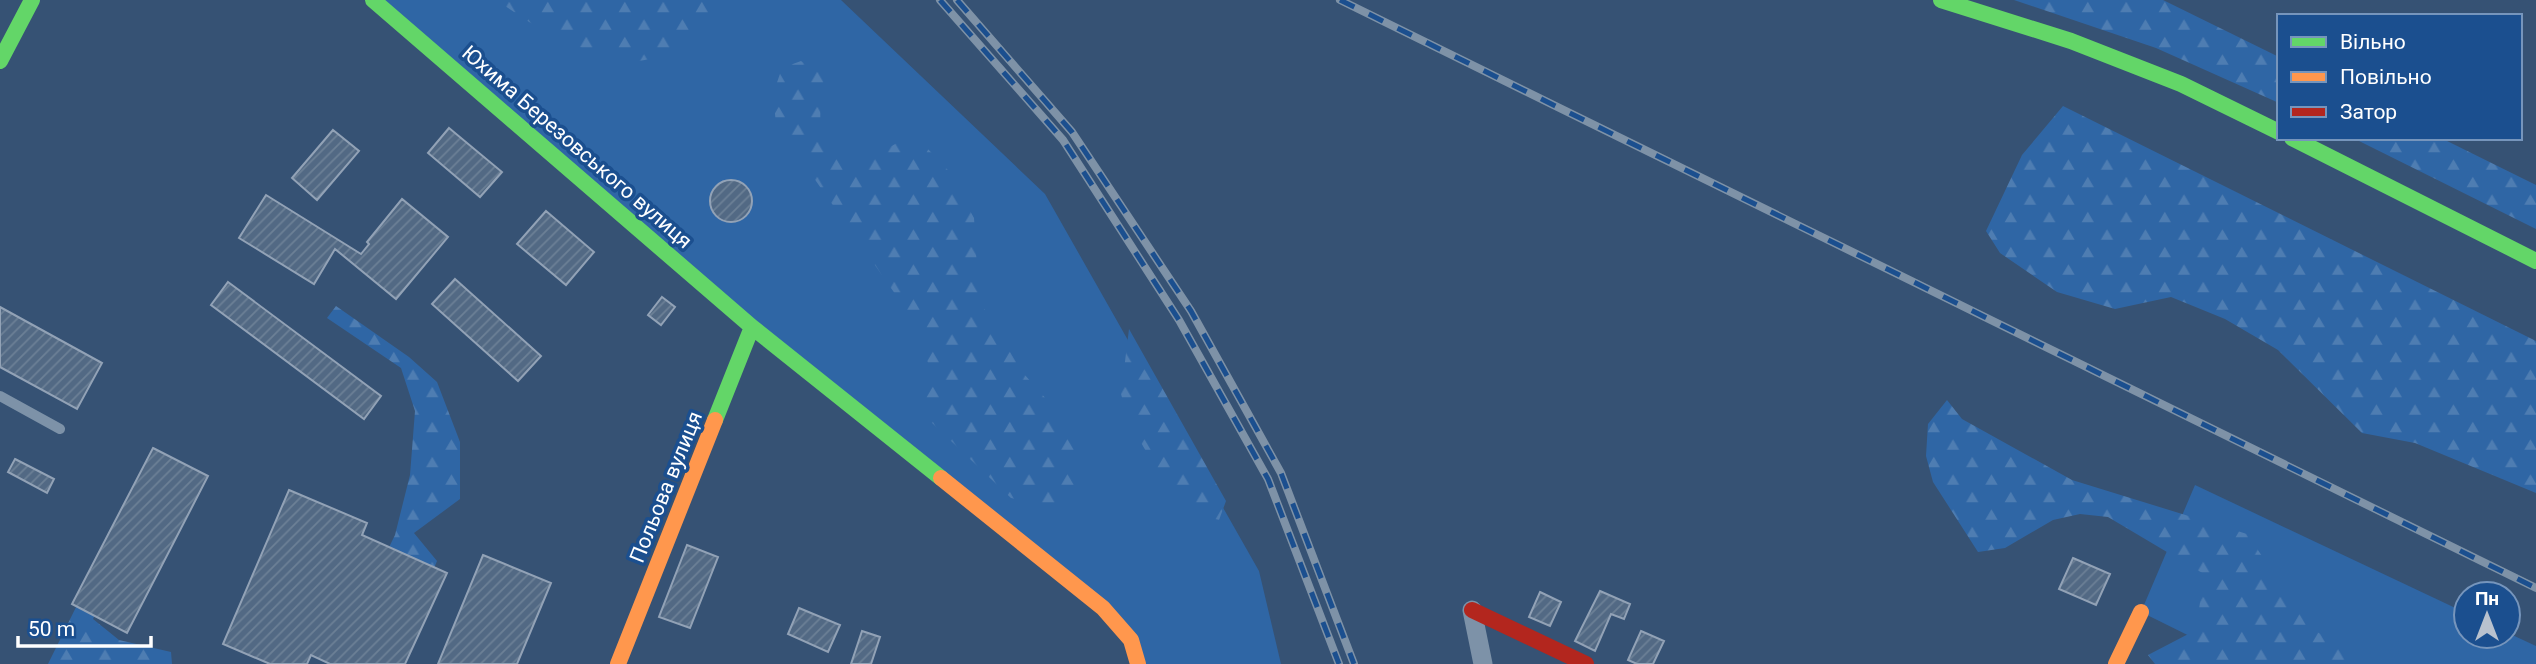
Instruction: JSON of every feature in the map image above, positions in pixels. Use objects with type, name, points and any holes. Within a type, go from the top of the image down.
[{"type":"street","points":[[0,61],[32,0]]},
{"type":"street","name":"Юхима Березовського вулиця","points":[[373,0],[752,327],[1103,608],[1131,640],[1138,664]]},
{"type":"street","points":[[1941,0],[2071,41],[2181,84],[2277,131]]},
{"type":"street","points":[[2296,140],[2536,261]]},
{"type":"street","name":"Польова вулиця","points":[[618,664],[752,327]]},
{"type":"street","points":[[1472,610],[1483,664]]},
{"type":"street","points":[[1472,610],[1586,664]]},
{"type":"street","points":[[2116,664],[2141,612]]},
{"type":"lane","points":[[0,396],[60,429]]},
{"type":"green space","points":[[373,0],[841,0],[1045,194],[1259,571],[1281,664],[1138,664],[1131,640]]},
{"type":"green space","points":[[496,0],[718,0],[684,53],[639,61],[561,43]]},
{"type":"green space","points":[[2014,0],[2163,0],[2277,56],[2277,102],[2156,48]]},
{"type":"green space","points":[[801,61],[824,75],[820,117],[824,137],[830,147],[852,167],[899,142],[926,147],[947,169],[974,218],[979,300],[1024,374],[1071,427],[1082,490],[1065,510],[1011,498],[930,421],[922,394],[929,365],[905,308],[776,124],[773,94],[782,68]]},
{"type":"green space","points":[[2063,106],[2536,341],[2536,493],[2415,443],[2362,433],[2278,350],[2225,319],[2171,297],[2115,309],[2057,292],[2000,253],[1986,231],[2022,155]]},
{"type":"green space","points":[[2357,140],[2445,140],[2536,185],[2536,229]]},
{"type":"green space","points":[[336,306],[409,357],[437,382],[460,442],[460,499],[414,533],[437,561],[409,628],[332,664],[395,535],[410,475],[415,411],[401,368],[327,318]]},
{"type":"green space","points":[[1129,329],[1226,501],[1219,520],[1190,513],[1168,489],[1129,422],[1121,394]]},
{"type":"green space","points":[[1947,400],[1962,419],[2072,480],[2247,534],[2311,628],[2368,664],[2155,664],[2148,655],[2196,630],[2204,574],[2108,517],[2080,514],[2053,520],[2005,548],[1978,552],[1933,482],[1926,456],[1928,424]]},
{"type":"green space","points":[[2195,485],[2452,606],[2452,650],[2522,650],[2522,640],[2536,646],[2536,664],[2236,664],[2238,660],[2141,612]]},
{"type":"green space","points":[[115,528],[132,532],[93,619],[119,640],[171,652],[172,664],[48,664]]},
{"type":"building","points":[[449,128],[502,172],[480,197],[428,153]]},
{"type":"building","points":[[333,130],[359,151],[317,200],[292,178]]},
{"type":"building","points":[[731,180],[746,186],[752,201],[746,216],[731,222],[716,216],[710,201],[716,186]]},
{"type":"building","points":[[266,195],[361,254],[369,244],[367,242],[402,199],[448,237],[396,299],[335,249],[314,284],[239,238]]},
{"type":"building","points":[[546,211],[594,252],[566,285],[517,244]]},
{"type":"building","points":[[455,279],[541,356],[518,381],[432,304]]},
{"type":"building","points":[[228,282],[381,396],[364,419],[211,305]]},
{"type":"building","points":[[662,297],[675,307],[661,325],[648,315]]},
{"type":"building","points":[[0,307],[102,363],[77,409],[0,367]]},
{"type":"building","points":[[153,448],[208,476],[127,633],[72,604]]},
{"type":"building","points":[[15,459],[54,479],[47,493],[8,472]]},
{"type":"building","points":[[289,490],[367,523],[362,535],[447,573],[405,664],[330,664],[311,655],[307,664],[270,664],[223,644]]},
{"type":"building","points":[[687,545],[718,557],[690,628],[659,617]]},
{"type":"building","points":[[483,555],[551,583],[517,664],[438,664]]},
{"type":"building","points":[[2073,558],[2110,574],[2096,605],[2059,589]]},
{"type":"building","points":[[1600,591],[1630,604],[1624,619],[1611,614],[1595,651],[1575,641]]},
{"type":"building","points":[[1540,592],[1561,602],[1550,626],[1529,617]]},
{"type":"building","points":[[799,608],[840,625],[828,652],[788,634]]},
{"type":"building","points":[[862,631],[880,637],[871,664],[851,664]]},
{"type":"building","points":[[1641,631],[1664,641],[1653,664],[1637,664],[1628,660]]},
{"type":"railway","points":[[940,0],[1063,140],[1179,320],[1268,479],[1339,664]]},
{"type":"railway","points":[[957,0],[1072,132],[1191,311],[1281,473],[1354,664]]},
{"type":"railway","points":[[1340,0],[2536,588]]},
{"type":"traffic: fast","points":[[0,61],[32,0]]},
{"type":"traffic: fast","points":[[373,0],[752,327],[941,478]]},
{"type":"traffic: fast","points":[[1941,0],[2071,41],[2181,84],[2277,131]]},
{"type":"traffic: fast","points":[[2296,140],[2536,261]]},
{"type":"traffic: fast","points":[[715,420],[752,327]]},
{"type":"traffic: slow","points":[[618,664],[715,420]]},
{"type":"traffic: slow","points":[[941,478],[1103,608],[1131,640],[1138,664]]},
{"type":"traffic: slow","points":[[2116,664],[2141,612]]},
{"type":"traffic: jam","points":[[1472,610],[1586,664]]}]
